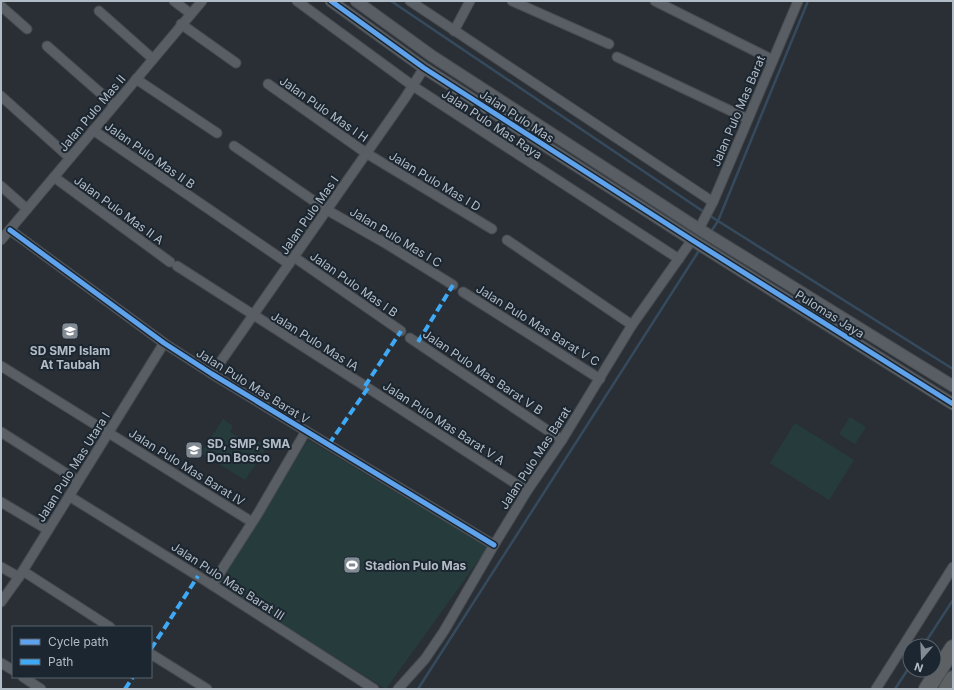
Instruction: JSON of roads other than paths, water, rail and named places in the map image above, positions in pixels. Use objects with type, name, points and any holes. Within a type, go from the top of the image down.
[{"type":"highway","points":[[928,689],[953,648]]},
{"type":"highway","points":[[947,689],[953,679]]},
{"type":"street","points":[[174,1],[191,14]]},
{"type":"street","name":"Jalan Pulo Mas II","points":[[1,240],[202,1]]},
{"type":"street","name":"Jalan Pulo Mas Raya","points":[[297,1],[413,85],[681,256]]},
{"type":"street","name":"Jalan Pulo Mas","points":[[331,1],[423,70],[692,242]]},
{"type":"street","name":"Jalan Pulo Mas","points":[[356,1],[432,56],[700,228]]},
{"type":"street","points":[[410,1],[711,205]]},
{"type":"street","points":[[454,31],[470,1]]},
{"type":"street","points":[[512,1],[609,44]]},
{"type":"street","points":[[655,1],[773,60]]},
{"type":"street","name":"Jalan Pulo Mas Barat","points":[[700,228],[798,1]]},
{"type":"street","points":[[1,6],[27,29]]},
{"type":"street","points":[[99,11],[153,59]]},
{"type":"street","points":[[182,24],[236,63]]},
{"type":"street","points":[[47,46],[114,105]]},
{"type":"street","points":[[617,57],[748,119]]},
{"type":"street","name":"Jalan Pulo Mas I","points":[[212,374],[423,70]]},
{"type":"street","points":[[136,79],[217,133]]},
{"type":"street","name":"Jalan Pulo Mas I H","points":[[268,84],[366,153]]},
{"type":"street","points":[[1,96],[70,158]]},
{"type":"street","name":"Jalan Pulo Mas II B","points":[[93,130],[194,199],[291,261]]},
{"type":"street","name":"Jalan Pulo Mas I C","points":[[234,146],[327,210],[385,243],[453,285]]},
{"type":"street","name":"Jalan Pulo Mas I D","points":[[366,153],[492,229]]},
{"type":"street","name":"Jalan Pulo Mas II A","points":[[54,177],[173,264],[253,315]]},
{"type":"street","points":[[1,186],[27,209]]},
{"type":"street","name":"Pulomas Jaya","points":[[700,228],[718,241],[953,386]]},
{"type":"street","name":"Jalan Pulo Mas Barat V","points":[[10,230],[164,343],[212,374],[494,545]]},
{"type":"street","points":[[508,240],[632,326]]},
{"type":"street","name":"Jalan Pulo Mas Barat","points":[[398,689],[425,659],[444,631],[527,491],[562,440],[632,326],[692,242]]},
{"type":"street","name":"Pulomas Jaya","points":[[692,242],[713,252],[953,404]]},
{"type":"street","name":"Jalan Pulo Mas I B","points":[[291,261],[401,331]]},
{"type":"street","name":"Jalan Pulo Mas Barat V C","points":[[463,292],[600,379]]},
{"type":"street","name":"Jalan Pulo Mas IA","points":[[253,315],[367,387]]},
{"type":"street","name":"Jalan Pulo Mas Barat V B","points":[[410,338],[562,440]]},
{"type":"street","name":"Jalan Pulo Mas Utara I","points":[[1,602],[21,574],[164,343]]},
{"type":"street","name":"Jalan Pulo Mas Barat IV","points":[[1,366],[252,522]]},
{"type":"street","name":"Jalan Pulo Mas Barat V A","points":[[367,387],[527,491]]},
{"type":"street","points":[[212,585],[252,522],[306,431]]},
{"type":"street","points":[[1,432],[78,481]]},
{"type":"street","name":"Jalan Pulo Mas Barat III","points":[[69,496],[212,585],[374,689]]},
{"type":"street","points":[[1,502],[48,530]]},
{"type":"street","points":[[1,567],[21,574],[108,626]]},
{"type":"street","points":[[876,689],[953,567]]},
{"type":"street","points":[[152,655],[207,689]]},
{"type":"street","points":[[1,662],[12,669]]},
{"type":"street","points":[[25,678],[42,689]]},
{"type":"waterway","points":[[391,1],[707,214],[953,369]]},
{"type":"waterway","points":[[710,233],[718,221],[808,1]]},
{"type":"waterway","points":[[418,689],[700,249]]},
{"type":"waterway","points":[[928,638],[953,600]]},
{"type":"waterway","points":[[895,689],[902,678]]},
{"type":"place","name":"SD SMP Islam At Taubah","points":[[70,331]]},
{"type":"place","name":"SD, SMP, SMA Don Bosco","points":[[194,450]]},
{"type":"place","name":"Stadion Pulo Mas","points":[[352,565]]}]
